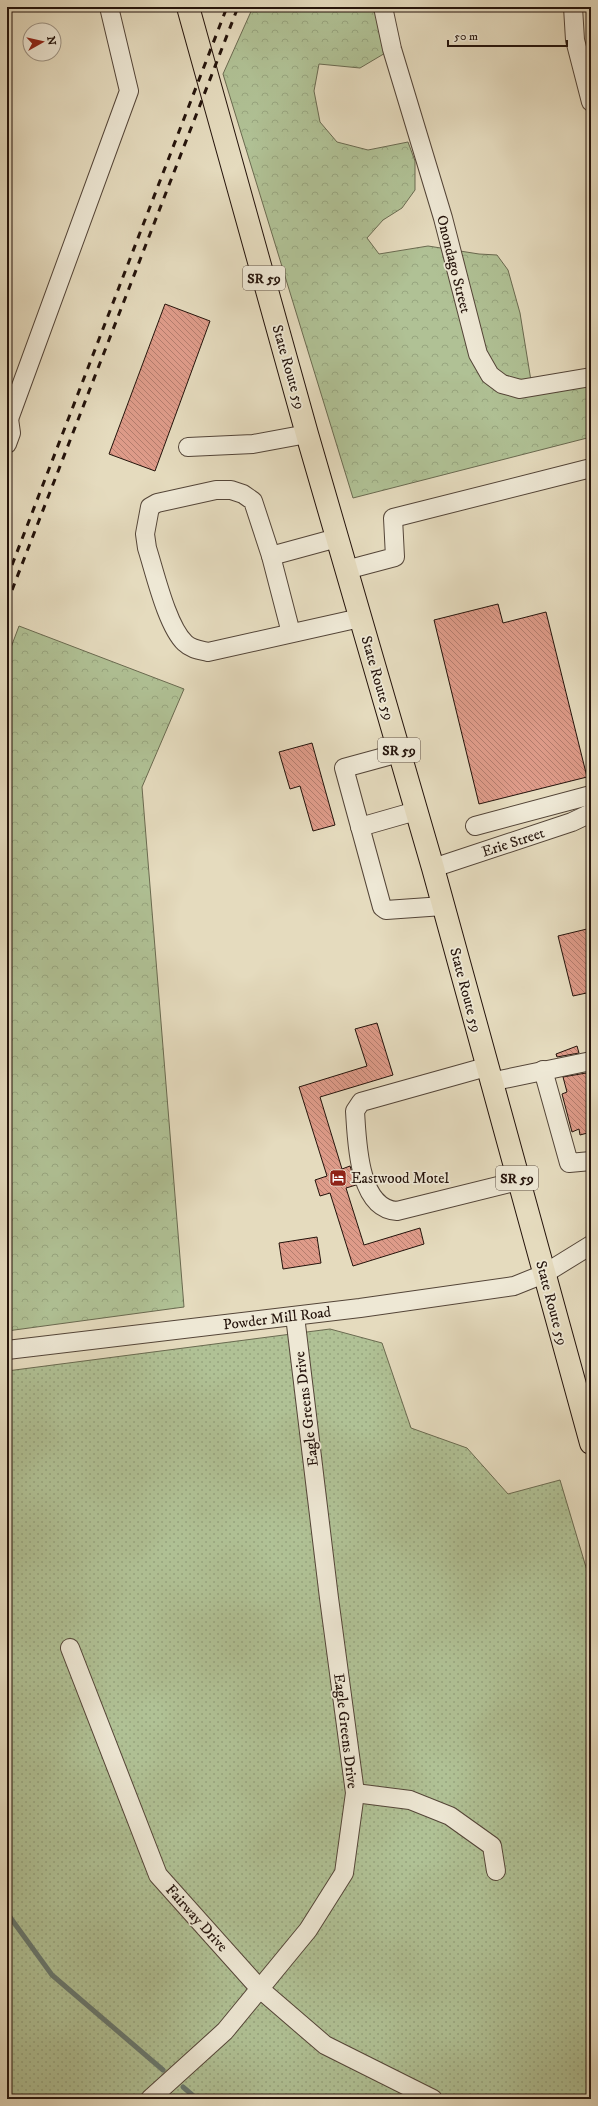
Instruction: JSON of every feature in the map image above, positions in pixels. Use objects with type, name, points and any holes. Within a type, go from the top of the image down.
[{"type":"main road","name":"State Route 59","points":[[188,7],[307,434],[433,868],[488,1074],[591,1443]]},
{"type":"street","points":[[7,444],[11,433],[8,420],[129,91],[108,7]]},
{"type":"street","name":"Onondago Street","points":[[383,7],[392,49],[443,218],[478,354],[490,375],[502,384],[520,388],[591,377]]},
{"type":"street","points":[[573,7],[575,40],[591,102]]},
{"type":"street","points":[[188,447],[253,444],[307,434]]},
{"type":"street","points":[[346,570],[395,557],[393,518],[591,468]]},
{"type":"street","points":[[291,633],[272,556],[253,501],[243,494],[231,490],[216,490],[157,503],[150,507],[145,534],[147,548],[174,630],[185,644],[195,650],[208,652],[360,618]]},
{"type":"street","points":[[272,556],[337,538]]},
{"type":"street","points":[[400,753],[344,768],[382,907],[386,910],[443,906]]},
{"type":"street","points":[[475,826],[591,794]]},
{"type":"street","points":[[360,827],[416,811]]},
{"type":"street","name":"Erie Street","points":[[433,868],[572,822],[591,813]]},
{"type":"street","points":[[572,822],[591,825]]},
{"type":"street","points":[[518,1181],[397,1211],[381,1207],[372,1198],[364,1180],[355,1111],[360,1102],[488,1074],[543,1070],[591,1061]]},
{"type":"street","points":[[543,1070],[569,1163],[591,1161]]},
{"type":"street","name":"Powder Mill Road","points":[[7,1350],[295,1316],[514,1286],[544,1274],[591,1245]]},
{"type":"street","name":"Eagle Greens Drive","points":[[150,2099],[225,2030],[308,1930],[344,1872],[355,1793],[329,1598],[295,1316]]},
{"type":"street","name":"Fairway Drive","points":[[70,1648],[158,1875],[260,1989],[325,2045],[433,2099]]},
{"type":"street","points":[[355,1793],[410,1800],[450,1816],[492,1846],[496,1871]]},
{"type":"green space","points":[[253,7],[361,7],[383,12],[392,49],[360,68],[319,64],[314,91],[320,122],[337,142],[368,150],[408,142],[415,161],[415,190],[402,208],[383,220],[367,238],[379,254],[428,246],[479,254],[497,255],[508,270],[520,313],[532,387],[591,376],[591,437],[353,498],[223,74]]},
{"type":"green space","points":[[19,626],[184,689],[142,787],[184,1307],[7,1331],[7,658]]},
{"type":"green space","points":[[330,1329],[382,1343],[411,1428],[467,1448],[508,1494],[560,1480],[591,1584],[591,2099],[7,2099],[7,1371]]},
{"type":"building","points":[[165,304],[210,321],[155,471],[109,454]]},
{"type":"building","points":[[498,604],[503,623],[546,612],[587,777],[479,804],[434,620]]},
{"type":"building","points":[[312,743],[335,825],[313,831],[300,786],[290,789],[279,752]]},
{"type":"building","points":[[591,928],[591,992],[573,996],[558,936]]},
{"type":"building","points":[[377,1023],[393,1075],[320,1097],[342,1169],[350,1166],[356,1185],[346,1188],[364,1245],[420,1228],[424,1244],[353,1266],[330,1193],[320,1196],[315,1180],[327,1176],[299,1087],[367,1066],[355,1029]]},
{"type":"building","points":[[577,1046],[579,1053],[557,1057],[556,1054]]},
{"type":"building","points":[[586,1073],[591,1091],[591,1132],[580,1135],[579,1129],[572,1132],[562,1094],[567,1092],[563,1077]]},
{"type":"building","points":[[317,1237],[321,1263],[283,1269],[279,1243]]},
{"type":"waterway","points":[[7,1913],[52,1975],[163,2070]]},
{"type":"waterway","points":[[183,2087],[197,2099]]},
{"type":"railway","points":[[7,578],[227,7]]},
{"type":"railway","points":[[7,603],[238,7]]},
{"type":"place","name":"Eastwood Motel","points":[[338,1178]]}]
